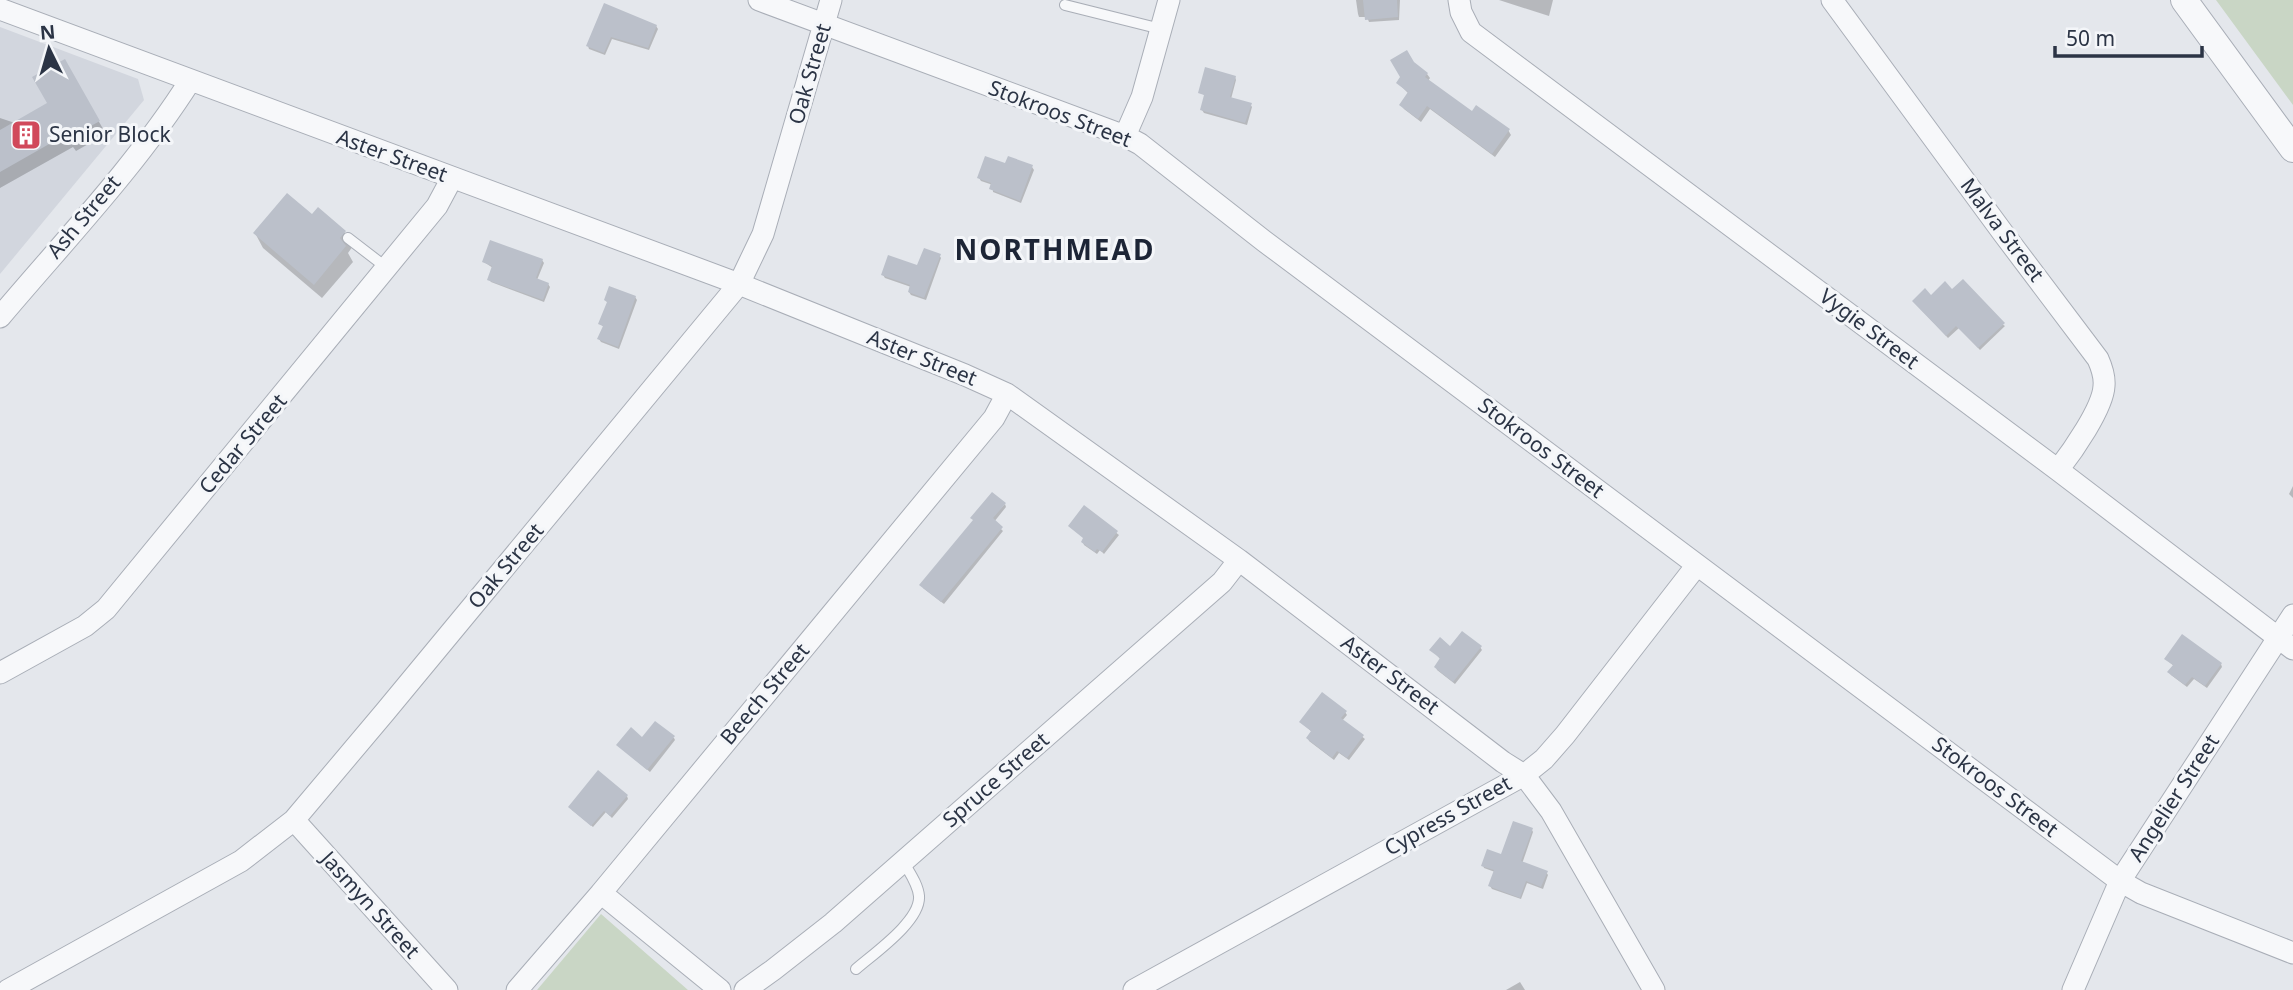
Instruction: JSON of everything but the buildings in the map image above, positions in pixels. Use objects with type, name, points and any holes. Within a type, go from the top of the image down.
[{"type":"street","name":"Stokroos Street","points":[[758,0],[1125,136],[1140,144],[1275,249],[2120,881],[2141,893],[2293,953]]},
{"type":"street","name":"Oak Street","points":[[8,990],[241,861],[293,820],[385,712],[739,284],[763,234],[831,0]]},
{"type":"street","points":[[1125,136],[1142,97],[1169,0]]},
{"type":"street","name":"Vygie Street","points":[[1459,0],[1461,12],[1471,32],[2286,643]]},
{"type":"street","name":"Malva Street","points":[[1832,0],[2098,359],[2104,375],[2101,398],[2071,453],[2058,470]]},
{"type":"street","points":[[2184,0],[2293,149]]},
{"type":"street","name":"Aster Street","points":[[0,9],[739,284],[965,374],[1007,394],[1239,560],[1503,762],[1524,775],[1551,811],[1654,990]]},
{"type":"street","name":"Ash Street","points":[[0,317],[137,155],[190,81]]},
{"type":"street","name":"Cedar Street","points":[[0,673],[85,626],[106,609],[437,206],[452,178]]},
{"type":"street","name":"Beech Street","points":[[517,990],[601,893],[994,418],[1007,394]]},
{"type":"street","name":"Spruce Street","points":[[745,990],[833,923],[1223,582],[1239,560]]},
{"type":"street","name":"Cypress Street","points":[[1134,990],[1524,775],[1544,759],[1565,735],[1697,565]]},
{"type":"street","name":"Angelier Street","points":[[2073,990],[2120,881],[2286,643],[2293,615]]},
{"type":"street","name":"Jasmyn Street","points":[[293,820],[447,990]]},
{"type":"street","points":[[601,893],[720,990]]},
{"type":"lane","points":[[1065,5],[1161,29]]},
{"type":"lane","points":[[348,238],[387,268]]},
{"type":"lane","points":[[856,969],[898,933],[914,914],[919,895],[903,861]]},
{"type":"shaded area","points":[[0,27],[138,79],[144,100],[0,274]]},
{"type":"green space","points":[[2216,0],[2293,0],[2293,105]]},
{"type":"green space","points":[[601,914],[688,990],[537,990]]},
{"type":"place","name":"Senior Block","points":[[26,135]]},
{"type":"district","name":"NORTHMEAD","points":[[1055,250]]}]
